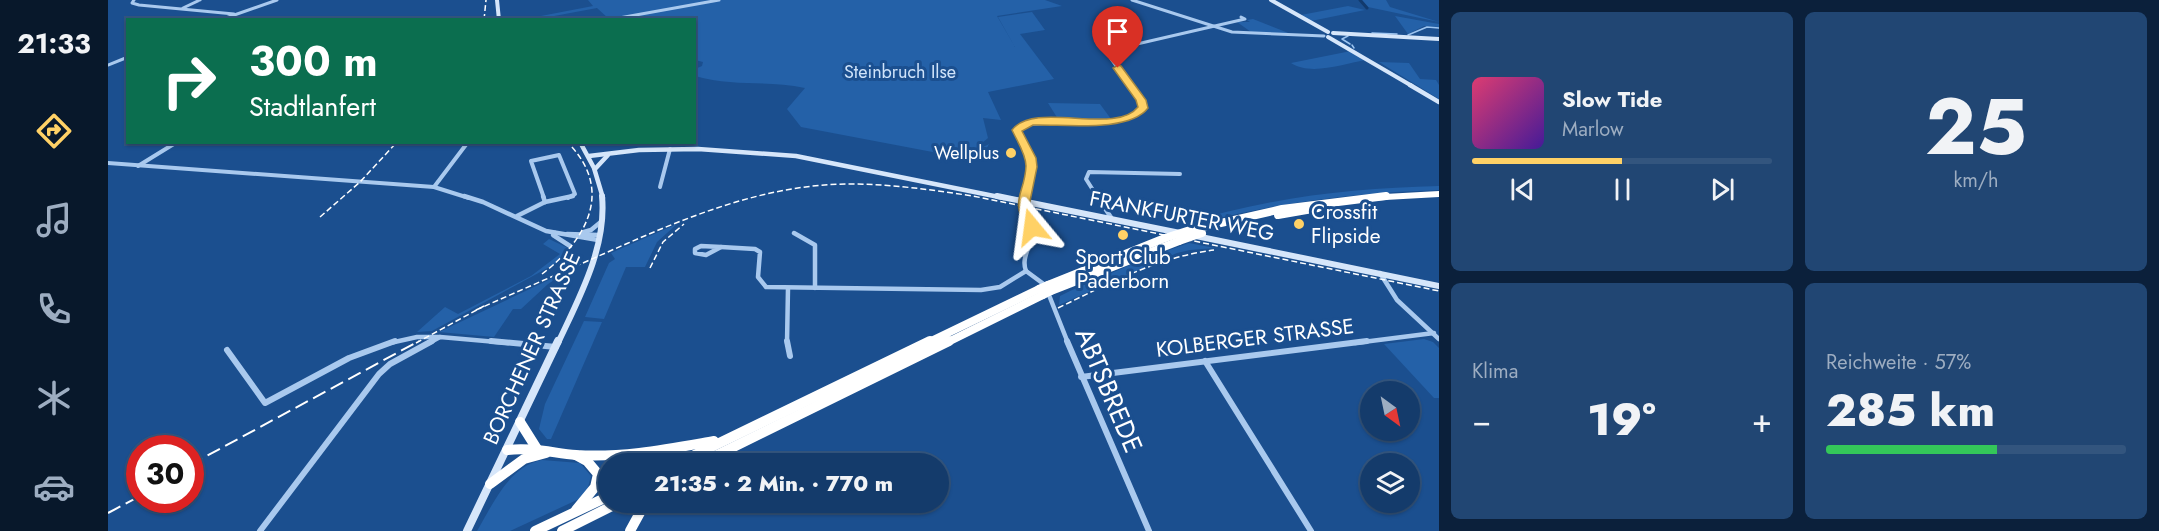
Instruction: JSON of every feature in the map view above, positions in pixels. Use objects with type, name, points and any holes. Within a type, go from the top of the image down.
[{"type":"highway","points":[[698,453],[1045,290],[1165,238],[1239,217],[1328,201],[1439,196]]},
{"type":"highway","points":[[721,453],[1045,290],[1179,241],[1271,216],[1326,207],[1439,196]]},
{"type":"highway","points":[[520,422],[528,438],[539,452]]},
{"type":"highway","points":[[507,450],[513,453],[636,455],[731,437]]},
{"type":"highway","points":[[490,484],[539,452]]},
{"type":"highway","points":[[574,512],[597,485],[599,477],[593,465],[576,455]]},
{"type":"highway","points":[[535,531],[598,501]]},
{"type":"highway","points":[[562,531],[598,513]]},
{"type":"highway","points":[[630,531],[640,513]]},
{"type":"main road","points":[[497,0],[499,18]]},
{"type":"main road","points":[[1272,0],[1439,102]]},
{"type":"main road","points":[[1317,27],[1319,32],[1331,35],[1439,39]]},
{"type":"main road","name":"BORCHENER STRASSE","points":[[467,531],[556,347],[599,237],[602,221],[602,191],[595,168],[581,144]]},
{"type":"main road","name":"FRANKFURTER WEG","points":[[589,157],[670,149],[728,150],[796,156],[1439,286]]},
{"type":"main road","name":"FRANKFURTER WEG","points":[[589,157],[617,153]]},
{"type":"main road","points":[[595,168],[608,155]]},
{"type":"street","points":[[134,0],[132,3],[139,5],[234,14]]},
{"type":"street","points":[[183,8],[200,0]]},
{"type":"street","points":[[225,18],[277,0]]},
{"type":"street","points":[[619,18],[718,0]]},
{"type":"street","points":[[1132,0],[1211,26],[1246,34],[1331,35]]},
{"type":"street","points":[[722,247],[706,255],[694,253],[701,246],[722,247],[759,251],[761,253],[758,279],[760,284],[766,286],[981,290],[1000,287],[1026,271],[1023,264],[1032,230],[1030,220],[1023,209],[1023,201],[1032,167],[1030,157],[1017,133],[1020,126],[1038,121],[1112,121],[1133,117],[1141,111],[1143,104],[1112,59],[1114,52],[1124,47],[1247,18],[1241,17]]},
{"type":"street","points":[[1308,34],[1319,32]]},
{"type":"street","points":[[108,65],[126,58]]},
{"type":"street","points":[[138,166],[174,144]]},
{"type":"street","points":[[434,187],[466,144]]},
{"type":"street","points":[[660,187],[670,149]]},
{"type":"street","points":[[517,216],[545,202],[572,197],[575,194],[560,155],[531,161],[545,202]]},
{"type":"street","points":[[108,163],[434,187],[517,216],[556,234],[599,237]]},
{"type":"street","points":[[1112,219],[1086,179],[1089,172],[1180,174]]},
{"type":"street","points":[[578,234],[591,230],[602,221]]},
{"type":"street","points":[[794,233],[815,245],[815,288]]},
{"type":"street","points":[[556,234],[599,237]]},
{"type":"street","points":[[556,234],[553,236],[570,246]]},
{"type":"street","name":"ABTSBREDE","points":[[1026,271],[1045,285],[1081,376],[1149,531]]},
{"type":"street","points":[[1380,273],[1383,283],[1393,296],[1439,339]]},
{"type":"street","points":[[788,288],[787,344],[790,356]]},
{"type":"street","name":"KOLBERGER STRASSE","points":[[1081,376],[1434,333]]},
{"type":"street","points":[[227,350],[265,403],[388,342],[415,336],[556,347]]},
{"type":"street","points":[[260,531],[384,369],[440,337]]},
{"type":"street","points":[[1205,361],[1311,531]]},
{"type":"green space","name":"Steinbruch Ilse","points":[[588,0],[1045,0],[1062,6],[997,16],[1015,47],[998,17],[1032,12],[1045,30],[1020,34],[1054,79],[988,92],[1001,120],[983,118],[988,138],[968,155],[989,144],[980,161],[801,127],[787,109],[805,88],[723,81],[696,76],[696,69],[702,66],[703,62],[696,60],[696,18],[608,18],[597,8],[543,18],[530,18],[593,6]]},
{"type":"green space","points":[[1362,0],[1386,0],[1390,7],[1439,22],[1368,7]]},
{"type":"green space","points":[[1348,6],[1365,10],[1311,21],[1301,15]]},
{"type":"green space","points":[[1395,16],[1439,24],[1439,27],[1424,26],[1408,34]]},
{"type":"green space","points":[[1253,19],[1291,34],[1251,32],[1237,22],[1250,22],[1247,20]]},
{"type":"green space","points":[[1351,51],[1365,60],[1317,69],[1299,67],[1291,63]]},
{"type":"green space","points":[[1379,62],[1409,63],[1420,79],[1436,80],[1439,85],[1439,99]]},
{"type":"green space","points":[[1048,103],[1100,104],[1111,119],[1058,119]]},
{"type":"green space","points":[[1439,186],[1439,190],[1312,200],[1250,211],[1188,226],[1180,225],[1244,208],[1308,196],[1373,189]]},
{"type":"green space","points":[[677,224],[657,242],[645,267],[626,267],[604,319],[585,317],[609,263],[615,259],[611,253]]},
{"type":"green space","points":[[549,239],[568,248],[569,251],[555,264],[432,331],[417,332],[445,307],[458,314],[531,276],[560,254],[543,244]]},
{"type":"green space","points":[[1189,243],[1215,248],[1177,253],[1059,305],[1060,296],[1070,291],[1144,259]]},
{"type":"green space","points":[[570,270],[548,284],[521,309],[513,309],[494,337],[439,332]]},
{"type":"green space","points":[[584,321],[602,322],[551,439],[547,439],[539,429],[545,404]]},
{"type":"green space","points":[[1424,339],[1433,342],[1439,348],[1439,398],[1434,398],[1384,344]]},
{"type":"green space","points":[[542,460],[580,463],[591,476],[587,491],[579,499],[510,531],[477,531],[496,498],[511,478],[530,464]]},
{"type":"waterway","points":[[1360,0],[1367,8]]},
{"type":"waterway","points":[[1408,35],[1427,27],[1439,28]]},
{"type":"waterway","points":[[1372,33],[1397,34]]},
{"type":"waterway","points":[[1348,36],[1342,39],[1350,44]]},
{"type":"railway","points":[[484,18],[486,0]]},
{"type":"railway","points":[[320,217],[360,182],[395,144]]},
{"type":"railway","points":[[542,274],[572,246],[589,213],[592,195],[590,178],[582,160],[569,144]]},
{"type":"railway","points":[[479,308],[697,215],[757,196],[818,185],[850,184],[897,186],[973,196],[1439,291]]},
{"type":"railway","points":[[650,268],[663,242],[684,224]]},
{"type":"railway","points":[[1058,308],[1153,265],[1214,250]]},
{"type":"railway","points":[[479,308],[484,306]]},
{"type":"railway","points":[[416,343],[479,308]]},
{"type":"railway","points":[[204,457],[419,341]]},
{"type":"railway","points":[[108,513],[126,503]]},
{"type":"place","name":"Wellplus","points":[[1011,153]]},
{"type":"place","name":"Crossfit Flipside","points":[[1299,224]]},
{"type":"place","name":"Sport Club Paderborn","points":[[1123,235]]},
{"type":"route","points":[[1032,227],[1023,209],[1032,167],[1031,158],[1017,130],[1022,124],[1038,121],[1112,121],[1128,119],[1138,114],[1143,104],[1118,68]]}]
